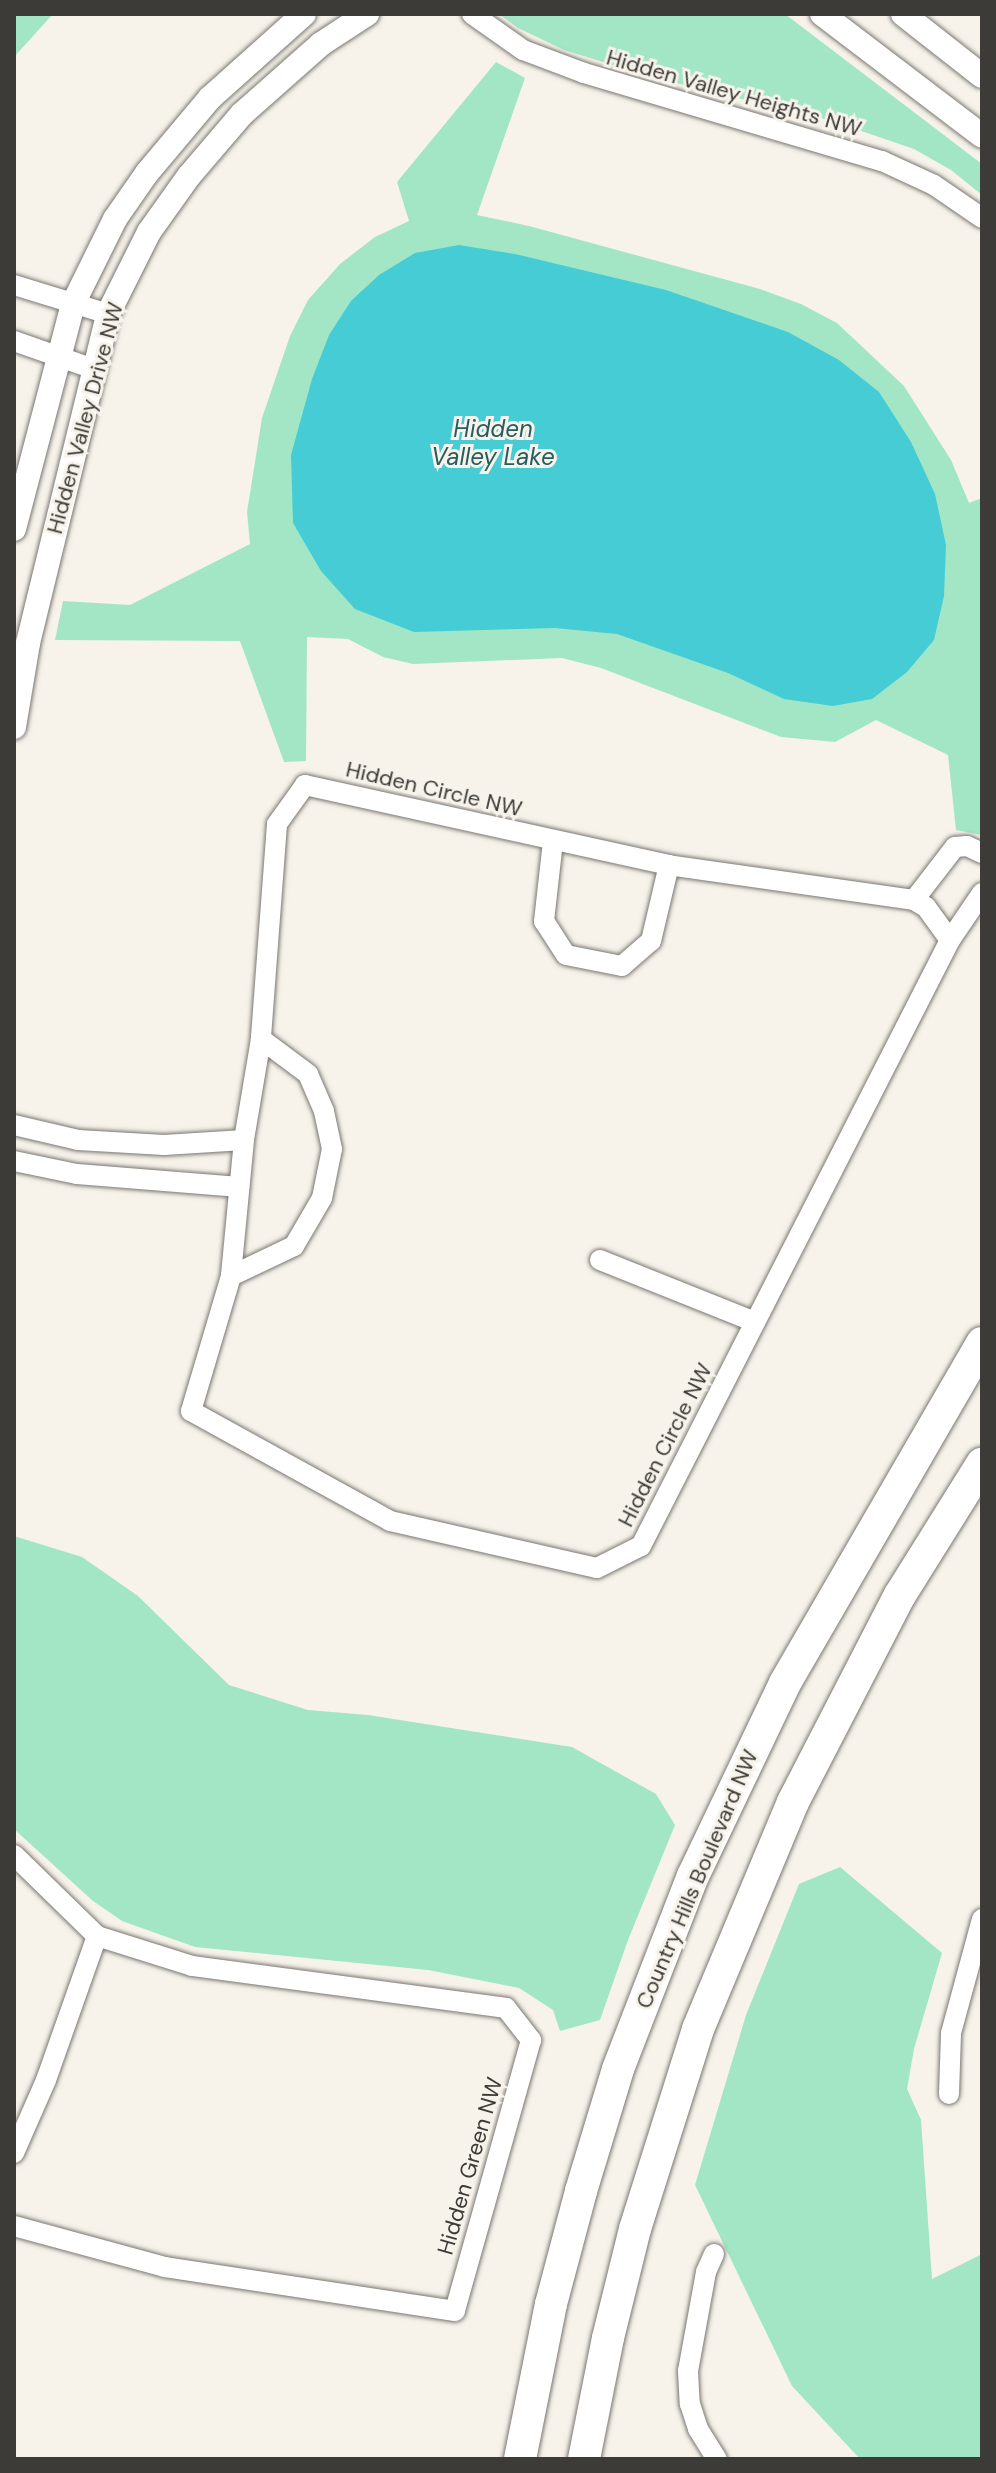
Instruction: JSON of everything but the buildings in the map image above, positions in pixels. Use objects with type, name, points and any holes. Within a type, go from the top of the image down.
[{"type":"main road","name":"Country Hills Boulevard NW","points":[[520,2459],[551,2304],[581,2191],[618,2069],[693,1876],[785,1683],[982,1343]]},
{"type":"main road","points":[[584,2459],[608,2338],[635,2229],[698,2029],[793,1802],[900,1595],[982,1464]]},
{"type":"street","name":"Hidden Valley Drive NW","points":[[14,529],[73,304],[115,219],[147,173],[210,98],[304,14]]},
{"type":"street","name":"Hidden Valley Drive NW","points":[[14,727],[21,641],[108,314],[149,232],[189,176],[242,114],[321,44],[367,14]]},
{"type":"street","name":"Hidden Valley Heights NW","points":[[472,14],[523,50],[584,73],[882,161],[934,185],[982,218]]},
{"type":"street","points":[[822,14],[982,136]]},
{"type":"street","points":[[903,14],[982,76]]},
{"type":"street","points":[[14,285],[108,314]]},
{"type":"street","points":[[14,341],[94,369]]},
{"type":"street","name":"Hidden Circle NW","points":[[914,900],[669,865],[305,785],[277,824],[261,1039],[244,1140],[231,1276],[191,1411],[390,1521],[597,1568],[641,1546],[950,940],[982,893]]},
{"type":"street","points":[[553,841],[544,921],[566,955],[622,966],[651,941],[669,865]]},
{"type":"street","points":[[950,940],[926,907],[914,900],[955,847],[967,846],[982,853]]},
{"type":"street","points":[[231,1276],[294,1246],[322,1198],[332,1149],[324,1111],[308,1074],[261,1039]]},
{"type":"street","points":[[14,1125],[78,1140],[164,1145],[244,1140]]},
{"type":"street","points":[[14,1161],[77,1174],[239,1187]]},
{"type":"street","points":[[600,1260],[755,1322]]},
{"type":"street","name":"Hidden Green NW","points":[[14,1855],[97,1936],[192,1966],[506,2008],[531,2040],[455,2311],[165,2267],[14,2226]]},
{"type":"street","points":[[949,2094],[951,2033],[982,1919]]},
{"type":"street","points":[[14,2153],[46,2080],[97,1936]]},
{"type":"street","points":[[714,2254],[706,2272],[688,2371],[690,2404],[698,2429],[717,2459]]},
{"type":"green space","points":[[14,14],[53,14],[14,57]]},
{"type":"green space","points":[[499,14],[785,14],[982,164],[982,195],[951,170],[914,149],[832,121],[652,77],[564,50],[518,28]]},
{"type":"green space","name":"Hidden Valley Lake","points":[[496,62],[525,78],[477,215],[529,226],[760,289],[801,304],[837,323],[904,386],[951,460],[969,503],[982,498],[982,835],[956,830],[948,755],[876,720],[835,742],[781,737],[601,668],[562,658],[413,664],[383,657],[348,639],[307,637],[306,761],[284,762],[240,641],[55,640],[63,601],[130,605],[250,544],[247,512],[262,418],[290,336],[308,300],[340,264],[375,237],[409,221],[397,182]]},
{"type":"green space","points":[[14,1536],[82,1557],[138,1596],[229,1685],[308,1710],[368,1715],[572,1747],[656,1794],[675,1825],[628,1940],[600,2020],[560,2031],[553,2010],[519,1988],[428,1970],[195,1947],[122,1921],[93,1901],[14,1829]]},
{"type":"green space","points":[[840,1867],[942,1953],[914,2049],[907,2089],[921,2120],[932,2279],[982,2254],[982,2459],[860,2459],[792,2386],[695,2185],[746,2015],[799,1884]]},
{"type":"water","name":"Hidden Valley Lake","points":[[459,245],[515,254],[666,290],[788,332],[839,360],[879,392],[911,442],[935,494],[946,545],[944,596],[934,640],[907,672],[872,699],[833,706],[784,699],[728,673],[617,634],[555,628],[414,632],[355,609],[321,571],[293,523],[291,455],[312,379],[329,335],[351,301],[379,275],[415,253]]}]
